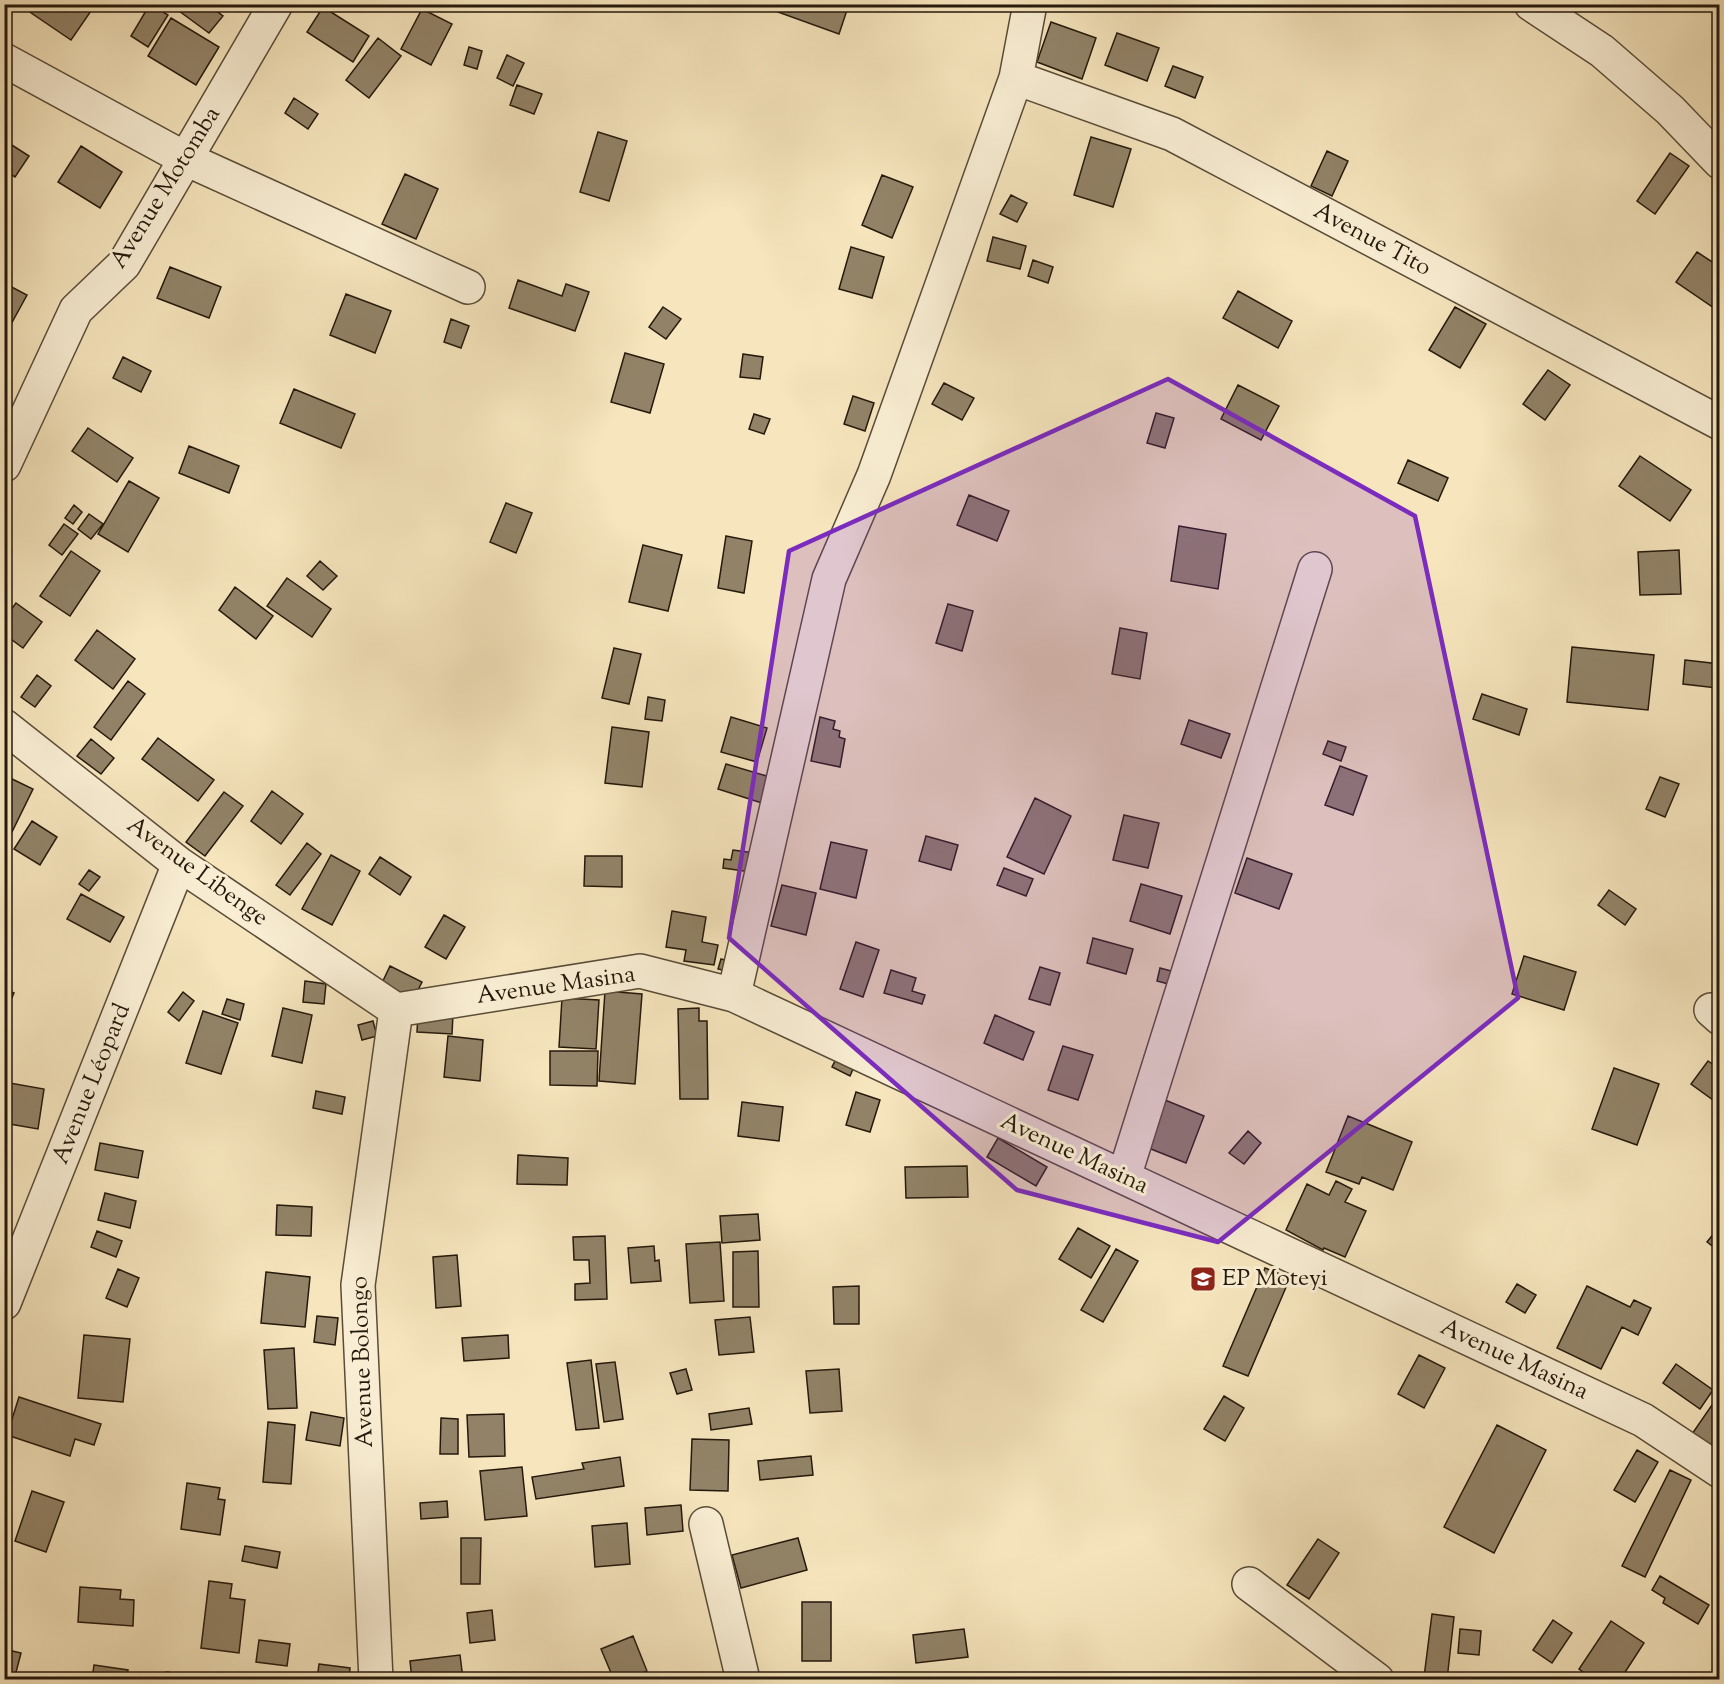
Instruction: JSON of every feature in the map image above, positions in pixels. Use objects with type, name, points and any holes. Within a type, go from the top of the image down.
[{"type":"street","name":"Avenue Motomba","points":[[4,465],[76,310],[124,264],[276,4]]},
{"type":"street","points":[[734,995],[829,579],[874,474],[1016,78],[1030,4]]},
{"type":"street","points":[[1531,4],[1602,51],[1670,110],[1719,162]]},
{"type":"street","points":[[4,60],[186,159],[468,287]]},
{"type":"street","name":"Avenue Tito","points":[[1016,78],[1172,134],[1719,423]]},
{"type":"street","points":[[1124,1177],[1315,569]]},
{"type":"street","name":"Avenue Libenge","points":[[4,726],[179,864],[396,1010]]},
{"type":"street","name":"Avenue Léopard","points":[[4,1303],[179,864]]},
{"type":"street","name":"Avenue Masina","points":[[396,1010],[640,971],[734,995],[1643,1420],[1719,1471]]},
{"type":"street","name":"Avenue Bolongo","points":[[376,1680],[358,1285],[396,1010]]},
{"type":"street","points":[[706,1524],[743,1680]]},
{"type":"street","points":[[1249,1584],[1377,1680]]},
{"type":"highlighted area","points":[[1168,379],[1415,516],[1518,998],[1218,1242],[1017,1190],[729,938],[789,551]]},
{"type":"building","points":[[18,4],[81,4],[91,11],[71,40]]},
{"type":"building","points":[[150,4],[168,15],[148,47],[131,36]]},
{"type":"building","points":[[177,4],[207,4],[223,16],[209,33],[175,8]]},
{"type":"building","points":[[780,4],[849,4],[839,34],[778,12]]},
{"type":"building","points":[[323,7],[369,36],[353,62],[307,32]]},
{"type":"building","points":[[422,9],[452,24],[431,65],[401,49]]},
{"type":"building","points":[[171,18],[219,47],[196,85],[148,56]]},
{"type":"building","points":[[1051,22],[1096,38],[1082,79],[1037,62]]},
{"type":"building","points":[[1117,33],[1159,48],[1147,81],[1105,65]]},
{"type":"building","points":[[378,38],[401,56],[369,98],[346,80]]},
{"type":"building","points":[[469,47],[482,51],[477,69],[464,65]]},
{"type":"building","points":[[507,55],[524,63],[513,86],[497,78]]},
{"type":"building","points":[[1173,66],[1203,77],[1195,98],[1165,86]]},
{"type":"building","points":[[517,85],[542,94],[534,114],[510,105]]},
{"type":"building","points":[[294,98],[318,114],[308,129],[285,113]]},
{"type":"building","points":[[598,132],[627,141],[609,201],[580,192]]},
{"type":"building","points":[[1091,137],[1131,149],[1113,207],[1074,195]]},
{"type":"building","points":[[4,140],[29,156],[15,177],[4,170]]},
{"type":"building","points":[[81,146],[122,172],[100,208],[58,182]]},
{"type":"building","points":[[1327,151],[1348,161],[1332,196],[1311,186]]},
{"type":"building","points":[[1670,153],[1689,166],[1655,214],[1637,201]]},
{"type":"building","points":[[405,174],[438,189],[416,239],[382,224]]},
{"type":"building","points":[[882,175],[913,187],[892,238],[862,225]]},
{"type":"building","points":[[1011,195],[1027,203],[1017,222],[1000,214]]},
{"type":"building","points":[[993,237],[1026,246],[1020,269],[987,261]]},
{"type":"building","points":[[851,247],[884,257],[872,298],[839,289]]},
{"type":"building","points":[[1697,252],[1720,267],[1720,307],[1717,310],[1676,282]]},
{"type":"building","points":[[1033,260],[1053,267],[1048,283],[1028,276]]},
{"type":"building","points":[[170,267],[221,287],[209,318],[157,298]]},
{"type":"building","points":[[518,280],[562,296],[566,284],[589,292],[575,331],[509,308]]},
{"type":"building","points":[[4,283],[27,295],[4,337]]},
{"type":"building","points":[[1238,291],[1292,321],[1278,348],[1223,318]]},
{"type":"building","points":[[346,294],[391,311],[375,353],[330,335]]},
{"type":"building","points":[[663,307],[681,319],[666,339],[649,327]]},
{"type":"building","points":[[1455,307],[1486,324],[1460,368],[1429,350]]},
{"type":"building","points":[[451,319],[469,326],[461,348],[444,342]]},
{"type":"building","points":[[625,353],[664,364],[650,413],[611,402]]},
{"type":"building","points":[[743,354],[763,357],[760,379],[740,377]]},
{"type":"building","points":[[123,357],[151,371],[141,392],[113,378]]},
{"type":"building","points":[[1548,370],[1570,385],[1545,420],[1523,404]]},
{"type":"building","points":[[944,383],[974,398],[962,420],[932,404]]},
{"type":"building","points":[[1238,385],[1279,406],[1261,440],[1221,419]]},
{"type":"building","points":[[294,389],[355,414],[341,448],[280,423]]},
{"type":"building","points":[[853,396],[874,403],[865,431],[844,424]]},
{"type":"building","points":[[1156,413],[1174,418],[1165,448],[1147,443]]},
{"type":"building","points":[[754,414],[770,419],[764,434],[749,429]]},
{"type":"building","points":[[88,428],[133,458],[117,482],[72,451]]},
{"type":"building","points":[[189,446],[239,466],[229,493],[179,473]]},
{"type":"building","points":[[1640,456],[1691,490],[1670,521],[1619,486]]},
{"type":"building","points":[[1408,460],[1448,478],[1438,501],[1398,483]]},
{"type":"building","points":[[129,481],[159,498],[128,552],[98,534]]},
{"type":"building","points":[[969,495],[1009,511],[997,541],[957,525]]},
{"type":"building","points":[[506,503],[532,513],[516,553],[490,542]]},
{"type":"building","points":[[74,505],[82,512],[73,524],[65,518]]},
{"type":"building","points":[[89,514],[103,524],[91,539],[78,529]]},
{"type":"building","points":[[64,524],[78,534],[62,555],[49,545]]},
{"type":"building","points":[[1179,526],[1226,534],[1218,589],[1171,581]]},
{"type":"building","points":[[726,536],[752,541],[744,593],[718,588]]},
{"type":"building","points":[[643,545],[682,555],[668,611],[629,602]]},
{"type":"building","points":[[1679,550],[1681,594],[1640,595],[1638,552]]},
{"type":"building","points":[[71,551],[100,571],[70,616],[40,596]]},
{"type":"building","points":[[320,561],[337,576],[323,590],[307,576]]},
{"type":"building","points":[[287,578],[331,609],[312,637],[267,606]]},
{"type":"building","points":[[235,587],[273,616],[256,639],[219,610]]},
{"type":"building","points":[[16,603],[42,622],[23,648],[4,634],[4,619]]},
{"type":"building","points":[[948,604],[973,611],[962,651],[936,643]]},
{"type":"building","points":[[1120,628],[1147,633],[1140,679],[1112,674]]},
{"type":"building","points":[[97,630],[135,659],[113,689],[75,660]]},
{"type":"building","points":[[1572,647],[1654,655],[1648,710],[1567,702]]},
{"type":"building","points":[[614,648],[641,654],[629,704],[602,698]]},
{"type":"building","points":[[1685,660],[1720,664],[1717,688],[1683,684]]},
{"type":"building","points":[[37,675],[51,686],[35,707],[21,697]]},
{"type":"building","points":[[128,681],[145,694],[111,740],[94,727]]},
{"type":"building","points":[[1482,694],[1527,709],[1519,735],[1473,719]]},
{"type":"building","points":[[648,697],[665,700],[662,721],[645,719]]},
{"type":"building","points":[[731,717],[767,728],[757,762],[721,752]]},
{"type":"building","points":[[820,717],[835,721],[833,729],[840,731],[839,737],[845,739],[840,767],[811,761]]},
{"type":"building","points":[[1189,720],[1230,734],[1221,758],[1181,744]]},
{"type":"building","points":[[612,727],[649,732],[642,787],[605,783]]},
{"type":"building","points":[[158,738],[214,780],[198,801],[142,759]]},
{"type":"building","points":[[91,739],[114,758],[101,774],[77,756]]},
{"type":"building","points":[[1328,741],[1346,747],[1341,761],[1323,754]]},
{"type":"building","points":[[726,764],[770,777],[762,803],[718,789]]},
{"type":"building","points":[[1340,766],[1367,776],[1353,815],[1325,805]]},
{"type":"building","points":[[1660,777],[1679,784],[1665,817],[1646,809]]},
{"type":"building","points":[[10,778],[33,789],[10,836],[4,833],[4,789]]},
{"type":"building","points":[[272,791],[303,814],[281,844],[251,821]]},
{"type":"building","points":[[224,792],[243,806],[205,856],[186,842]]},
{"type":"building","points":[[1035,798],[1071,816],[1044,874],[1007,857]]},
{"type":"building","points":[[1124,815],[1159,823],[1148,868],[1113,860]]},
{"type":"building","points":[[32,821],[57,837],[40,865],[14,849]]},
{"type":"building","points":[[926,836],[958,845],[951,870],[919,861]]},
{"type":"building","points":[[831,842],[867,850],[856,898],[820,889]]},
{"type":"building","points":[[307,843],[321,854],[290,895],[276,885]]},
{"type":"building","points":[[733,850],[761,854],[758,873],[723,868],[724,859],[731,860]]},
{"type":"building","points":[[331,855],[360,871],[332,925],[302,909]]},
{"type":"building","points":[[585,856],[622,856],[622,887],[584,886]]},
{"type":"building","points":[[380,857],[411,877],[400,895],[369,874]]},
{"type":"building","points":[[1247,858],[1292,874],[1279,909],[1235,893]]},
{"type":"building","points":[[1004,868],[1033,879],[1026,896],[997,885]]},
{"type":"building","points":[[89,870],[100,877],[89,891],[79,884]]},
{"type":"building","points":[[1141,884],[1182,896],[1170,934],[1130,921]]},
{"type":"building","points":[[782,885],[816,893],[806,935],[771,926]]},
{"type":"building","points":[[1609,890],[1636,909],[1625,925],[1598,905]]},
{"type":"building","points":[[81,894],[124,917],[110,942],[67,919]]},
{"type":"building","points":[[672,911],[706,917],[702,942],[718,945],[714,965],[684,961],[686,950],[666,947]]},
{"type":"building","points":[[444,915],[465,927],[446,959],[425,947]]},
{"type":"building","points":[[1093,938],[1133,949],[1126,974],[1087,963]]},
{"type":"building","points":[[856,942],[879,950],[863,997],[840,989]]},
{"type":"building","points":[[1524,956],[1576,972],[1564,1010],[1512,994]]},
{"type":"building","points":[[721,959],[737,963],[735,973],[718,969]]},
{"type":"building","points":[[390,966],[422,982],[413,1000],[382,983]]},
{"type":"building","points":[[1040,967],[1060,973],[1050,1005],[1029,999]]},
{"type":"building","points":[[1160,968],[1175,972],[1172,985],[1157,981]]},
{"type":"building","points":[[891,970],[916,978],[912,991],[925,995],[922,1004],[884,993]]},
{"type":"building","points":[[305,981],[326,984],[324,1004],[303,1002]]},
{"type":"building","points":[[4,989],[14,993],[4,1017]]},
{"type":"building","points":[[605,991],[642,994],[635,1084],[599,1081]]},
{"type":"building","points":[[183,992],[194,1001],[179,1021],[168,1012]]},
{"type":"building","points":[[562,998],[599,1000],[596,1049],[559,1047]]},
{"type":"building","points":[[227,999],[244,1004],[240,1020],[222,1014]]},
{"type":"building","points":[[283,1008],[312,1015],[302,1063],[272,1056]]},
{"type":"building","points":[[699,1008],[699,1021],[707,1021],[708,1099],[680,1099],[678,1009]]},
{"type":"building","points":[[203,1011],[238,1023],[221,1074],[186,1063]]},
{"type":"building","points":[[418,1013],[453,1014],[452,1034],[417,1032]]},
{"type":"building","points":[[995,1015],[1034,1032],[1023,1060],[984,1043]]},
{"type":"building","points":[[373,1021],[377,1036],[362,1040],[358,1025]]},
{"type":"building","points":[[448,1036],[483,1040],[480,1081],[444,1077]]},
{"type":"building","points":[[1063,1046],[1093,1055],[1078,1100],[1048,1090]]},
{"type":"building","points":[[550,1051],[598,1051],[597,1086],[550,1085]]},
{"type":"building","points":[[840,1051],[857,1060],[850,1076],[832,1067]]},
{"type":"building","points":[[1708,1061],[1720,1069],[1720,1105],[1691,1084]]},
{"type":"building","points":[[1614,1068],[1659,1084],[1637,1145],[1592,1129]]},
{"type":"building","points":[[4,1082],[44,1089],[38,1129],[4,1123]]},
{"type":"building","points":[[316,1091],[345,1097],[342,1114],[313,1108]]},
{"type":"building","points":[[856,1092],[880,1100],[870,1132],[846,1125]]},
{"type":"building","points":[[1165,1100],[1204,1116],[1186,1163],[1146,1147]]},
{"type":"building","points":[[742,1102],[783,1107],[779,1141],[738,1136]]},
{"type":"building","points":[[1348,1116],[1412,1142],[1393,1190],[1362,1177],[1359,1184],[1326,1172]]},
{"type":"building","points":[[1248,1131],[1261,1143],[1244,1164],[1229,1153]]},
{"type":"building","points":[[998,1138],[1047,1167],[1036,1186],[987,1157]]},
{"type":"building","points":[[100,1143],[143,1151],[138,1178],[95,1170]]},
{"type":"building","points":[[518,1155],[568,1158],[567,1185],[517,1184]]},
{"type":"building","points":[[967,1166],[968,1197],[906,1198],[905,1167]]},
{"type":"building","points":[[1336,1181],[1352,1189],[1345,1202],[1366,1211],[1345,1257],[1324,1248],[1323,1250],[1286,1230],[1307,1184],[1329,1195]]},
{"type":"building","points":[[105,1193],[136,1201],[130,1228],[98,1220]]},
{"type":"building","points":[[277,1205],[312,1207],[311,1236],[276,1235]]},
{"type":"building","points":[[758,1214],[760,1240],[722,1243],[720,1216]]},
{"type":"building","points":[[1720,1226],[1720,1252],[1707,1242]]},
{"type":"building","points":[[1078,1228],[1110,1246],[1091,1278],[1059,1259]]},
{"type":"building","points":[[97,1231],[122,1241],[116,1257],[91,1247]]},
{"type":"building","points":[[605,1236],[607,1299],[575,1300],[575,1284],[590,1283],[589,1260],[574,1260],[573,1237]]},
{"type":"building","points":[[720,1242],[724,1301],[690,1303],[686,1244]]},
{"type":"building","points":[[654,1246],[655,1261],[659,1260],[661,1281],[631,1283],[628,1248]]},
{"type":"building","points":[[1116,1249],[1138,1261],[1103,1322],[1081,1310]]},
{"type":"building","points":[[758,1251],[759,1307],[733,1307],[733,1252]]},
{"type":"building","points":[[457,1255],[461,1306],[436,1308],[433,1257]]},
{"type":"building","points":[[1265,1268],[1290,1278],[1248,1376],[1223,1366]]},
{"type":"building","points":[[118,1269],[139,1278],[127,1307],[106,1298]]},
{"type":"building","points":[[266,1272],[310,1277],[305,1327],[261,1323]]},
{"type":"building","points":[[1517,1284],[1536,1295],[1525,1313],[1506,1302]]},
{"type":"building","points":[[859,1286],[859,1324],[834,1324],[833,1287]]},
{"type":"building","points":[[1587,1286],[1630,1307],[1634,1300],[1651,1308],[1638,1335],[1622,1327],[1601,1369],[1557,1348]]},
{"type":"building","points":[[317,1316],[338,1318],[335,1345],[314,1342]]},
{"type":"building","points":[[750,1317],[754,1352],[719,1355],[715,1320]]},
{"type":"building","points":[[84,1335],[130,1339],[123,1402],[78,1398]]},
{"type":"building","points":[[508,1335],[509,1358],[464,1361],[462,1338]]},
{"type":"building","points":[[294,1348],[297,1408],[268,1409],[264,1350]]},
{"type":"building","points":[[1419,1355],[1445,1368],[1424,1408],[1398,1394]]},
{"type":"building","points":[[591,1360],[599,1428],[576,1430],[567,1363]]},
{"type":"building","points":[[615,1362],[623,1419],[604,1422],[596,1364]]},
{"type":"building","points":[[1676,1364],[1713,1390],[1700,1409],[1663,1383]]},
{"type":"building","points":[[686,1369],[692,1390],[677,1394],[670,1373]]},
{"type":"building","points":[[839,1369],[842,1411],[810,1413],[806,1371]]},
{"type":"building","points":[[1224,1396],[1244,1408],[1225,1441],[1204,1429]]},
{"type":"building","points":[[19,1397],[101,1424],[94,1445],[75,1439],[70,1456],[7,1435]]},
{"type":"building","points":[[1714,1402],[1720,1407],[1720,1436],[1712,1448],[1692,1434]]},
{"type":"building","points":[[749,1408],[752,1424],[711,1430],[709,1414]]},
{"type":"building","points":[[311,1412],[344,1418],[340,1446],[306,1440]]},
{"type":"building","points":[[504,1414],[505,1456],[469,1457],[467,1415]]},
{"type":"building","points":[[441,1418],[458,1419],[458,1454],[440,1454]]},
{"type":"building","points":[[268,1422],[295,1425],[291,1484],[263,1482]]},
{"type":"building","points":[[1497,1425],[1546,1450],[1494,1553],[1444,1527]]},
{"type":"building","points":[[692,1439],[729,1440],[728,1491],[690,1490]]},
{"type":"building","points":[[1637,1450],[1658,1462],[1635,1502],[1614,1490]]},
{"type":"building","points":[[811,1456],[813,1475],[760,1480],[758,1461]]},
{"type":"building","points":[[620,1457],[624,1486],[536,1499],[532,1477],[584,1469],[582,1463]]},
{"type":"building","points":[[522,1467],[527,1516],[485,1520],[480,1471]]},
{"type":"building","points":[[1670,1470],[1691,1480],[1645,1577],[1622,1566]]},
{"type":"building","points":[[187,1483],[220,1488],[218,1499],[225,1500],[220,1535],[181,1529]]},
{"type":"building","points":[[32,1491],[64,1502],[46,1552],[15,1541]]},
{"type":"building","points":[[447,1501],[448,1517],[421,1519],[420,1503]]},
{"type":"building","points":[[681,1505],[683,1531],[647,1535],[645,1508]]},
{"type":"building","points":[[627,1523],[630,1564],[595,1567],[592,1526]]},
{"type":"building","points":[[461,1538],[481,1538],[480,1584],[461,1584]]},
{"type":"building","points":[[798,1538],[807,1570],[741,1588],[732,1555]]},
{"type":"building","points":[[1318,1539],[1339,1553],[1309,1599],[1287,1585]]},
{"type":"building","points":[[245,1546],[280,1552],[277,1568],[242,1561]]},
{"type":"building","points":[[1660,1576],[1709,1605],[1698,1624],[1663,1603],[1665,1598],[1652,1590]]},
{"type":"building","points":[[209,1581],[232,1584],[230,1598],[245,1600],[239,1653],[201,1648]]},
{"type":"building","points":[[80,1587],[121,1590],[120,1599],[134,1600],[133,1626],[78,1622]]},
{"type":"building","points":[[802,1602],[831,1602],[831,1661],[802,1661]]},
{"type":"building","points":[[492,1610],[495,1640],[470,1643],[467,1613]]},
{"type":"building","points":[[1432,1614],[1454,1617],[1447,1680],[1424,1677]]},
{"type":"building","points":[[1553,1620],[1572,1633],[1552,1663],[1533,1650]]},
{"type":"building","points":[[1611,1621],[1644,1643],[1620,1680],[1594,1680],[1579,1669]]},
{"type":"building","points":[[964,1629],[968,1657],[916,1663],[913,1635]]},
{"type":"building","points":[[1460,1629],[1481,1631],[1479,1655],[1458,1653]]},
{"type":"building","points":[[633,1636],[647,1671],[625,1680],[614,1680],[601,1649]]},
{"type":"building","points":[[259,1640],[290,1644],[287,1666],[256,1662]]},
{"type":"building","points":[[4,1649],[21,1653],[14,1680],[4,1680]]},
{"type":"building","points":[[460,1655],[463,1679],[412,1680],[410,1661]]},
{"type":"building","points":[[319,1664],[350,1668],[349,1680],[317,1680]]},
{"type":"building","points":[[94,1665],[128,1670],[127,1680],[92,1680]]},
{"type":"building","points":[[166,1672],[182,1674],[181,1680],[165,1680]]},
{"type":"place","name":"EP Moteyi","points":[[1203,1279]]}]
